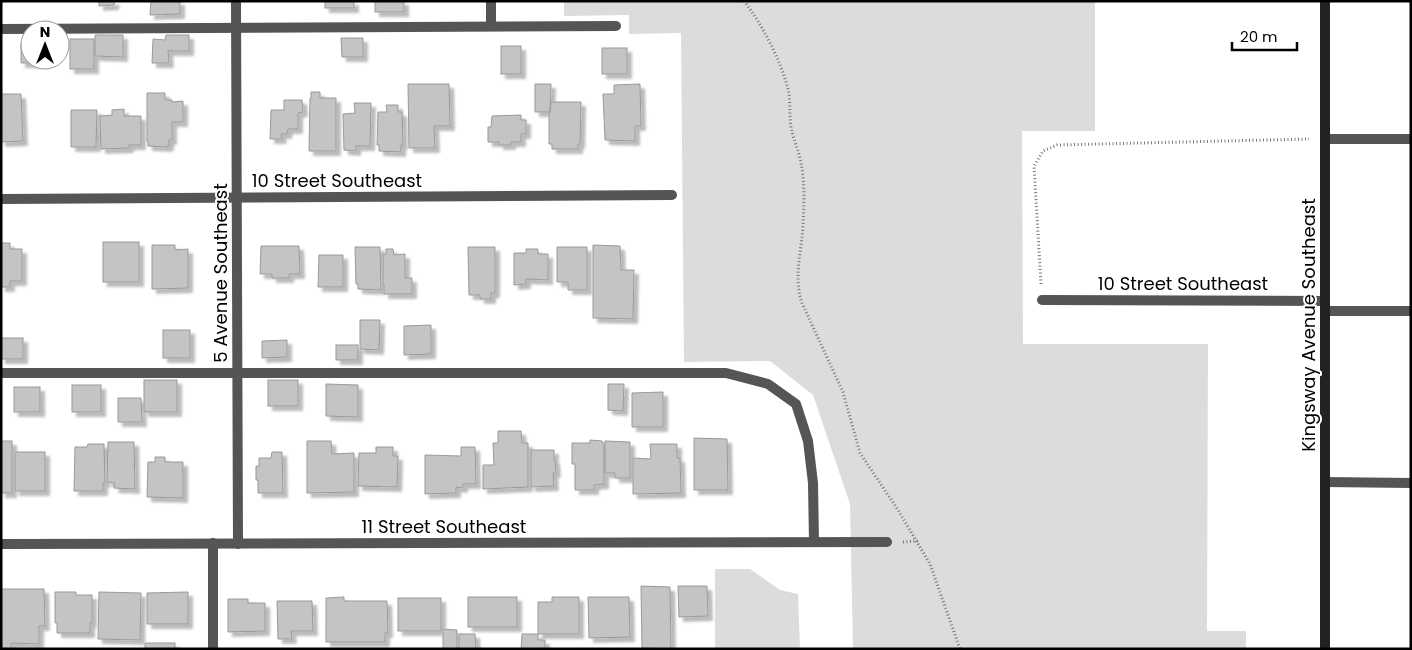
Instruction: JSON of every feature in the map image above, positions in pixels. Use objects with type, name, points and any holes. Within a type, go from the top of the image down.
[{"type":"main road","name":"Kingsway Avenue Southeast","points":[[1326,1],[1324,140],[1326,649]]},
{"type":"street","name":"5 Avenue Southeast","points":[[236,1],[238,544]]},
{"type":"street","points":[[491,26],[492,1]]},
{"type":"street","points":[[1,29],[616,26]]},
{"type":"street","points":[[1324,140],[1411,139]]},
{"type":"street","name":"10 Street Southeast","points":[[1,199],[672,195]]},
{"type":"street","name":"10 Street Southeast","points":[[1042,300],[1325,306],[1411,311]]},
{"type":"street","points":[[1,373],[726,373],[768,384],[796,404],[808,441],[813,483],[814,542]]},
{"type":"street","points":[[1326,482],[1411,482]]},
{"type":"street","name":"11 Street Southeast","points":[[1,544],[887,542]]},
{"type":"street","points":[[213,543],[213,649]]},
{"type":"path","points":[[744,1],[770,42],[788,89],[791,126],[802,164],[803,225],[798,291],[802,303],[842,392],[860,453],[918,541],[930,564],[960,649]]},
{"type":"path","points":[[1042,300],[1034,166],[1043,151],[1057,145],[1324,140]]},
{"type":"shaded area","points":[[564,1],[1095,1],[1095,131],[1022,131],[1023,344],[1208,344],[1207,631],[1246,631],[1246,649],[853,649],[850,504],[813,395],[770,361],[684,362],[681,33],[629,34],[629,15],[564,16]]},
{"type":"shaded area","points":[[715,569],[750,569],[780,590],[798,594],[800,649],[715,649]]},
{"type":"building","points":[[99,1],[115,1],[114,5],[99,6]]},
{"type":"building","points":[[151,1],[180,1],[180,14],[150,15]]},
{"type":"building","points":[[325,1],[354,1],[354,8],[325,8]]},
{"type":"building","points":[[375,1],[404,1],[404,12],[375,12]]},
{"type":"building","points":[[95,35],[123,35],[123,57],[95,56]]},
{"type":"building","points":[[166,35],[189,35],[189,51],[168,51],[169,63],[152,63],[153,39],[165,40]]},
{"type":"building","points":[[341,38],[363,38],[363,57],[342,57]]},
{"type":"building","points":[[70,39],[94,39],[94,69],[70,69]]},
{"type":"building","points":[[501,46],[521,46],[521,74],[501,74]]},
{"type":"building","points":[[602,48],[627,48],[627,74],[602,74]]},
{"type":"building","points":[[408,84],[449,84],[450,126],[434,126],[435,148],[409,148]]},
{"type":"building","points":[[535,84],[551,84],[550,112],[535,112]]},
{"type":"building","points":[[640,84],[641,126],[635,126],[635,141],[605,140],[603,94],[614,94],[614,85]]},
{"type":"building","points":[[311,92],[320,92],[320,98],[336,98],[336,151],[309,151]]},
{"type":"building","points":[[147,93],[165,93],[165,100],[172,100],[172,102],[183,101],[183,122],[172,122],[172,140],[169,140],[169,146],[167,147],[148,146]]},
{"type":"building","points":[[1,94],[21,94],[23,141],[1,142]]},
{"type":"building","points":[[284,100],[302,100],[303,112],[298,113],[298,129],[288,129],[287,134],[281,134],[282,139],[270,139],[271,110],[284,110]]},
{"type":"building","points":[[551,102],[581,102],[580,144],[578,144],[578,149],[552,149],[552,144],[549,144]]},
{"type":"building","points":[[354,103],[371,103],[370,146],[356,146],[356,151],[344,150],[343,114],[355,113]]},
{"type":"building","points":[[386,105],[398,105],[398,112],[402,112],[403,145],[401,145],[401,152],[379,151],[379,145],[377,145],[378,112],[387,112]]},
{"type":"building","points":[[124,109],[124,116],[141,116],[141,145],[129,145],[129,148],[101,149],[100,116],[112,115],[112,110]]},
{"type":"building","points":[[71,110],[97,110],[96,147],[71,147]]},
{"type":"building","points":[[521,115],[521,120],[526,120],[526,134],[521,134],[521,142],[511,142],[511,145],[499,145],[499,142],[488,142],[488,127],[491,127],[492,116]]},
{"type":"building","points":[[103,242],[139,242],[139,282],[103,282]]},
{"type":"building","points":[[1,243],[10,243],[10,249],[22,249],[22,281],[10,281],[10,287],[1,287]]},
{"type":"building","points":[[152,245],[175,245],[175,250],[188,249],[188,288],[152,289]]},
{"type":"building","points":[[593,245],[620,246],[621,270],[634,270],[633,319],[593,318]]},
{"type":"building","points":[[261,246],[299,246],[300,274],[289,274],[289,278],[272,278],[272,274],[260,274]]},
{"type":"building","points":[[355,247],[380,247],[381,290],[358,289],[358,284],[356,284]]},
{"type":"building","points":[[468,247],[495,247],[495,293],[491,293],[491,299],[480,299],[480,295],[469,295]]},
{"type":"building","points":[[557,247],[587,247],[587,290],[568,290],[568,282],[557,282]]},
{"type":"building","points":[[386,249],[393,249],[394,255],[405,254],[405,278],[412,278],[412,294],[384,294],[383,254],[386,254]]},
{"type":"building","points":[[526,249],[538,249],[538,254],[548,254],[548,280],[526,279],[526,284],[514,285],[514,253],[526,253]]},
{"type":"building","points":[[319,255],[343,255],[343,287],[318,287]]},
{"type":"building","points":[[360,320],[380,320],[379,350],[360,349]]},
{"type":"building","points":[[431,325],[431,354],[404,355],[404,326]]},
{"type":"building","points":[[163,330],[190,330],[190,358],[163,358]]},
{"type":"building","points":[[1,338],[23,338],[23,359],[1,359]]},
{"type":"building","points":[[287,340],[287,357],[262,358],[262,341]]},
{"type":"building","points":[[336,345],[358,345],[358,360],[336,360]]},
{"type":"building","points":[[144,380],[177,380],[177,412],[144,412]]},
{"type":"building","points":[[268,380],[298,380],[298,406],[268,406]]},
{"type":"building","points":[[326,384],[358,385],[358,417],[326,416]]},
{"type":"building","points":[[608,384],[624,384],[623,411],[608,410]]},
{"type":"building","points":[[72,385],[101,385],[101,412],[72,412]]},
{"type":"building","points":[[14,387],[40,387],[40,412],[14,412]]},
{"type":"building","points":[[663,392],[663,427],[632,427],[632,393]]},
{"type":"building","points":[[118,398],[141,398],[142,422],[118,422]]},
{"type":"building","points":[[498,431],[521,431],[522,443],[528,443],[528,487],[483,489],[483,465],[494,465],[493,443],[498,443]]},
{"type":"building","points":[[694,438],[727,439],[728,490],[694,490]]},
{"type":"building","points":[[590,440],[602,441],[604,443],[604,484],[594,485],[594,490],[575,490],[575,464],[572,464],[572,443],[590,443]]},
{"type":"building","points":[[1,441],[12,441],[12,493],[1,493]]},
{"type":"building","points":[[307,441],[331,441],[332,454],[354,453],[354,492],[307,493]]},
{"type":"building","points":[[605,441],[630,442],[630,478],[615,478],[615,473],[605,473]]},
{"type":"building","points":[[108,442],[134,442],[135,489],[114,488],[115,483],[107,482]]},
{"type":"building","points":[[88,444],[104,444],[105,483],[103,483],[103,491],[74,491],[75,447],[87,447]]},
{"type":"building","points":[[650,444],[677,444],[677,458],[680,458],[681,493],[633,494],[633,458],[651,459]]},
{"type":"building","points":[[376,447],[393,447],[393,456],[398,456],[397,487],[358,486],[359,453],[376,453]]},
{"type":"building","points":[[461,447],[475,447],[476,484],[463,484],[463,488],[456,487],[456,493],[425,494],[425,455],[461,456]]},
{"type":"building","points":[[531,450],[554,450],[556,473],[553,473],[554,486],[531,487]]},
{"type":"building","points":[[15,452],[45,452],[45,491],[15,491]]},
{"type":"building","points":[[272,452],[282,452],[283,493],[258,493],[256,466],[259,466],[259,458],[271,458]]},
{"type":"building","points":[[155,457],[165,457],[165,462],[183,462],[183,498],[147,497],[148,462],[155,462]]},
{"type":"building","points":[[641,586],[670,587],[671,649],[642,648]]},
{"type":"building","points":[[678,586],[707,586],[708,616],[679,617]]},
{"type":"building","points":[[1,589],[44,589],[45,626],[39,626],[39,644],[11,643],[11,649],[1,649]]},
{"type":"building","points":[[55,592],[76,592],[76,595],[92,595],[90,633],[57,633],[57,623],[55,623]]},
{"type":"building","points":[[99,592],[141,593],[140,640],[98,639]]},
{"type":"building","points":[[188,592],[188,624],[147,624],[147,593]]},
{"type":"building","points":[[344,597],[344,601],[387,601],[388,633],[385,633],[385,642],[326,642],[326,598]]},
{"type":"building","points":[[468,597],[517,597],[517,627],[468,627]]},
{"type":"building","points":[[552,597],[579,597],[579,634],[538,634],[538,602],[552,602]]},
{"type":"building","points":[[588,597],[629,597],[630,637],[589,638]]},
{"type":"building","points":[[398,598],[441,598],[441,631],[398,631]]},
{"type":"building","points":[[228,599],[248,599],[248,603],[265,603],[265,631],[228,632]]},
{"type":"building","points":[[277,601],[312,601],[313,631],[291,631],[292,639],[278,639]]},
{"type":"building","points":[[443,629],[457,630],[457,649],[443,649]]},
{"type":"building","points":[[459,634],[475,634],[476,649],[459,649]]},
{"type":"building","points":[[522,634],[538,634],[538,640],[545,640],[545,649],[521,649]]},
{"type":"building","points":[[145,643],[175,643],[175,649],[145,649]]}]
